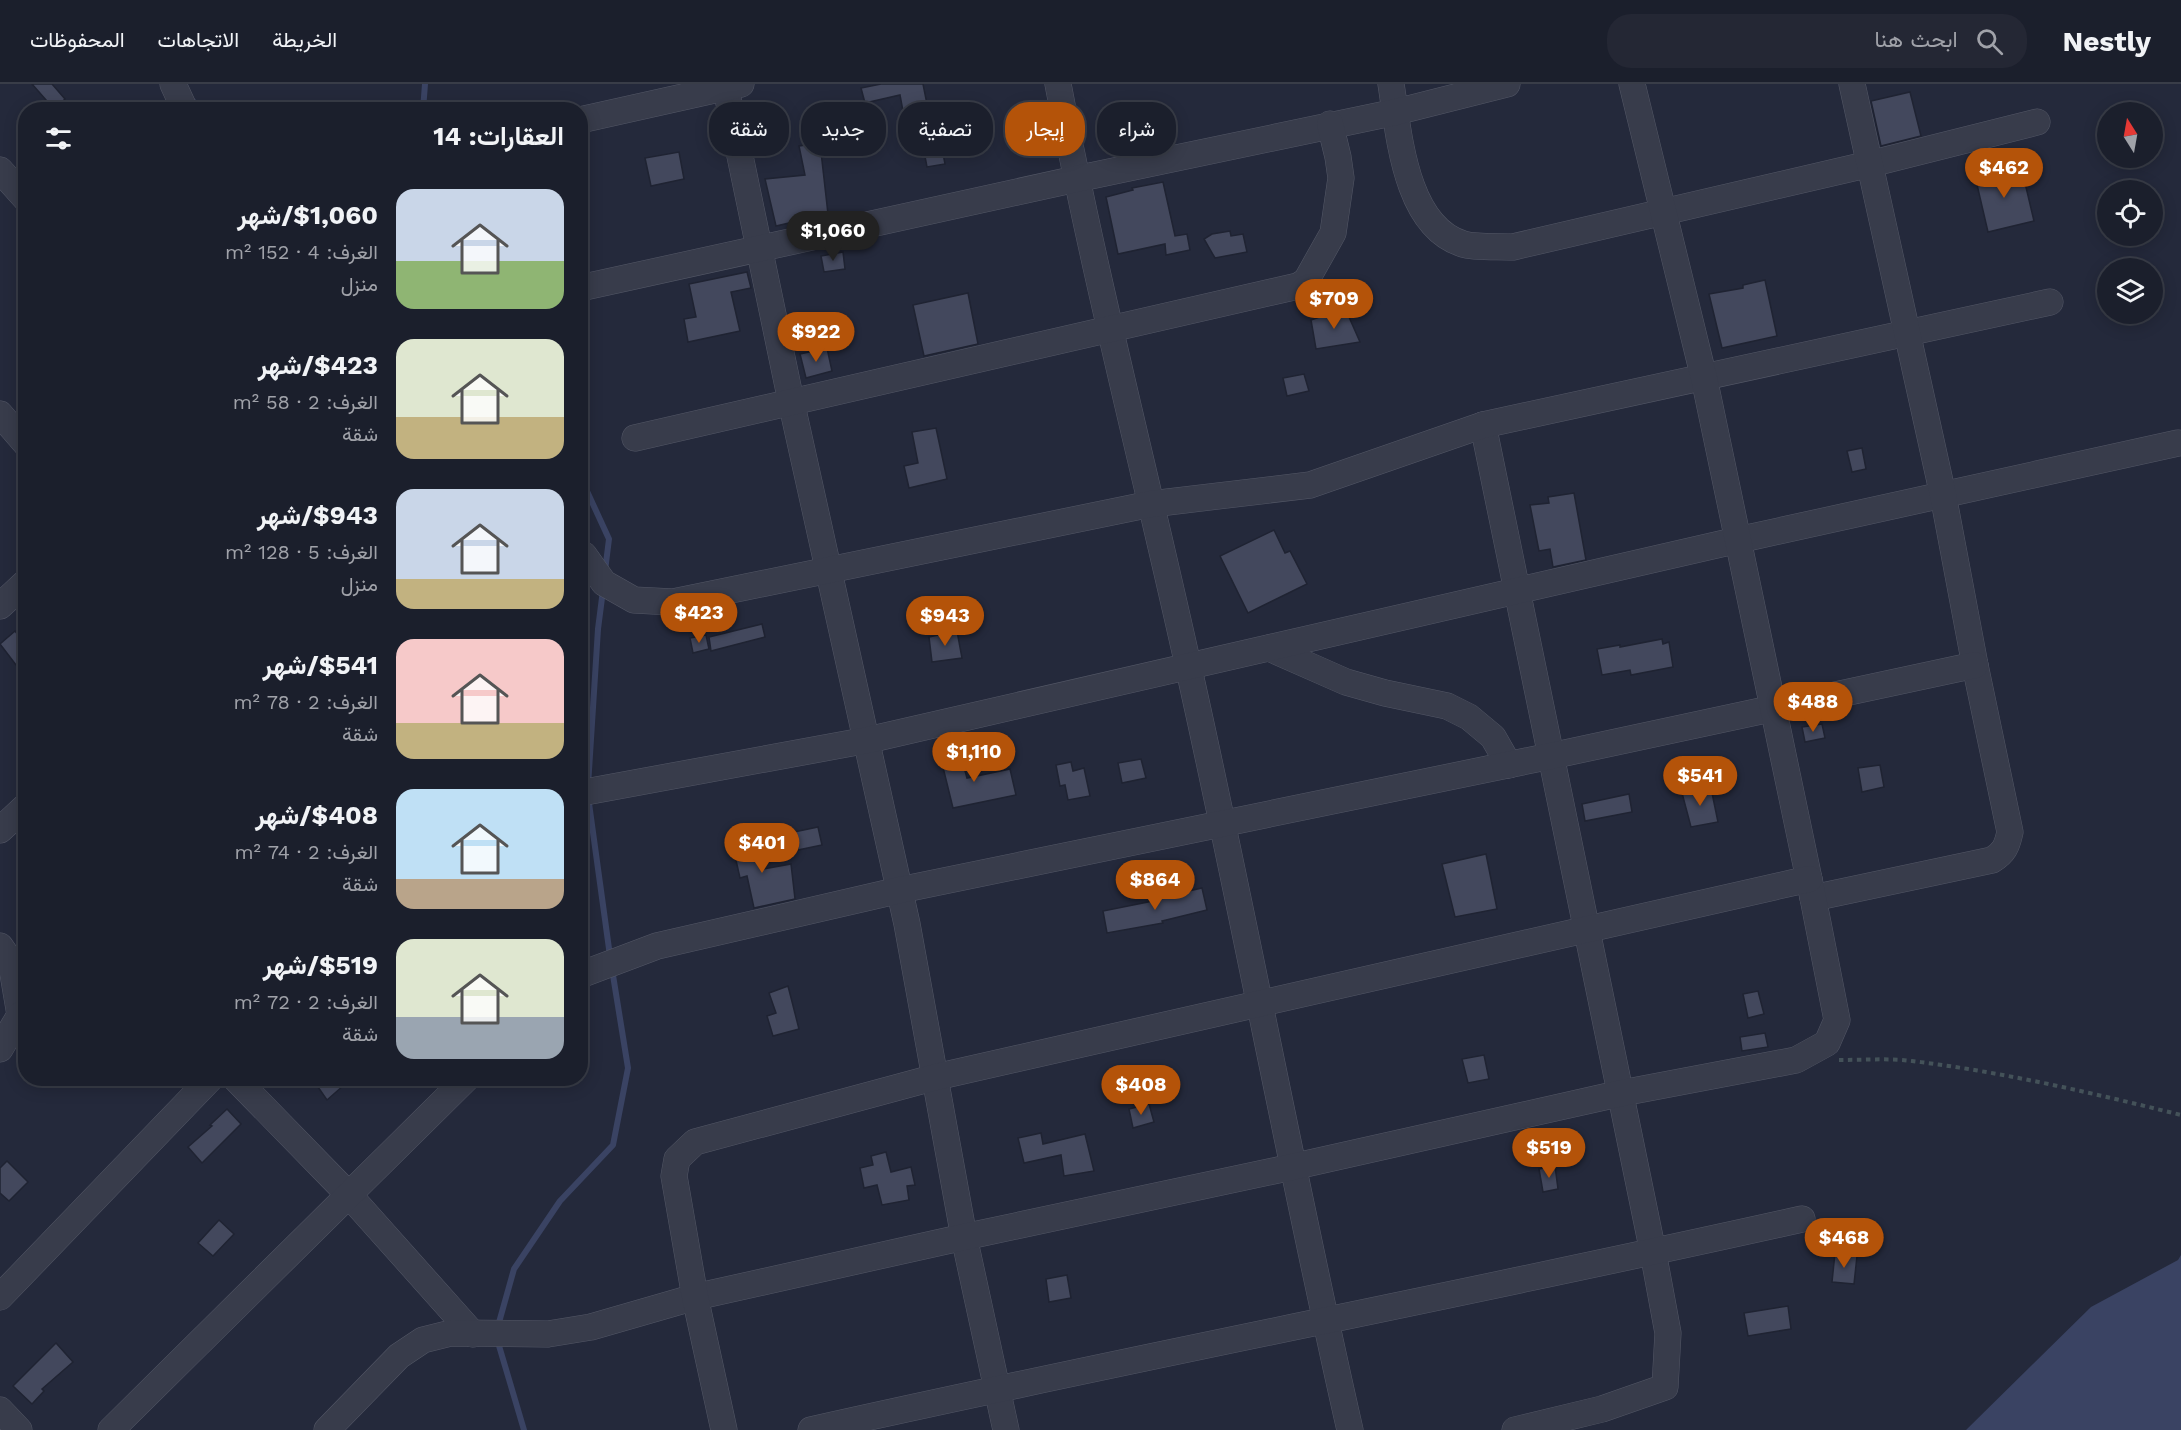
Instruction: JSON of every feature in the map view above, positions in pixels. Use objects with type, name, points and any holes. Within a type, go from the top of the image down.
[{"type":"street","points":[[172,84],[181,102]]},
{"type":"street","points":[[1058,84],[1076,178],[1188,667],[1260,1002],[1292,1167],[1350,1430]]},
{"type":"street","points":[[1391,84],[1408,176],[1418,201],[1436,229],[1463,244],[1513,247],[1870,164],[2037,122]]},
{"type":"street","points":[[588,286],[1076,178],[1396,112],[1507,84]]},
{"type":"street","points":[[327,1430],[399,1356],[423,1340],[451,1333],[548,1334],[591,1327],[695,1297],[964,1237],[1622,1093],[1796,1060],[1827,1043],[1837,1020],[1811,888],[1704,378],[1632,84]]},
{"type":"street","points":[[724,1430],[695,1297],[674,1176],[677,1159],[695,1142],[936,1077],[1260,1002],[1588,930],[1811,888],[1992,860],[2002,854],[2010,832],[1909,334],[1852,84]]},
{"type":"street","points":[[588,118],[731,85],[760,249],[791,401],[900,890],[964,1237],[1006,1430]]},
{"type":"street","points":[[635,438],[1298,286],[1306,281],[1333,233],[1340,192],[1338,157],[1330,124]]},
{"type":"street","points":[[0,170],[18,190]]},
{"type":"street","points":[[588,561],[604,584],[634,600],[673,602],[1151,504],[1310,484],[1483,425],[2050,302]]},
{"type":"street","points":[[0,414],[18,435]]},
{"type":"street","points":[[1483,425],[1622,1093],[1668,1334],[1665,1387],[1602,1409],[1515,1430]]},
{"type":"street","points":[[588,792],[868,740],[1738,540],[2178,443]]},
{"type":"street","points":[[0,606],[18,589]]},
{"type":"street","points":[[1269,648],[1346,682],[1447,706],[1469,717],[1493,737],[1509,765]]},
{"type":"street","points":[[588,972],[657,946],[900,890],[1509,765],[1975,665]]},
{"type":"street","points":[[0,830],[18,813]]},
{"type":"street","points":[[0,946],[11,962],[18,995]]},
{"type":"street","points":[[0,1049],[18,1025]]},
{"type":"street","points":[[0,1297],[203,1086]]},
{"type":"street","points":[[243,1086],[349,1195],[473,1334]]},
{"type":"street","points":[[111,1430],[459,1086]]},
{"type":"street","points":[[810,1430],[996,1388],[1802,1219]]},
{"type":"street","points":[[0,1410],[19,1430]]},
{"type":"path","points":[[1830,1060],[1910,1061],[1998,1074],[2118,1099],[2181,1115]]},
{"type":"water","points":[[2181,1255],[2181,1430],[1966,1430],[2091,1307],[2178,1260]]},
{"type":"building","points":[[32,84],[52,84],[65,99],[62,102],[48,102]]},
{"type":"building","points":[[881,84],[923,84],[927,102],[901,102],[900,95],[865,102],[861,88]]},
{"type":"building","points":[[1910,92],[1921,136],[1881,146],[1871,101]]},
{"type":"building","points":[[679,152],[684,179],[651,186],[645,158]]},
{"type":"building","points":[[801,156],[821,156],[828,214],[776,226],[765,179],[805,175]]},
{"type":"building","points":[[925,156],[944,156],[945,164],[927,167]]},
{"type":"building","points":[[2021,166],[2034,221],[1988,232],[1975,176]]},
{"type":"building","points":[[1163,182],[1175,236],[1187,234],[1190,250],[1166,255],[1165,244],[1118,254],[1106,197],[1133,190],[1132,188]]},
{"type":"building","points":[[1230,231],[1231,236],[1243,234],[1247,252],[1215,258],[1204,239],[1212,234]]},
{"type":"building","points":[[843,252],[845,269],[824,272],[821,256]]},
{"type":"building","points":[[747,272],[751,288],[731,292],[740,331],[688,342],[684,319],[696,317],[689,284]]},
{"type":"building","points":[[1765,280],[1777,336],[1722,348],[1709,294],[1743,288],[1743,285]]},
{"type":"building","points":[[968,293],[978,344],[924,356],[913,305]]},
{"type":"building","points":[[1345,308],[1360,342],[1316,349],[1311,320]]},
{"type":"building","points":[[827,348],[832,371],[806,378],[800,354]]},
{"type":"building","points":[[1304,374],[1309,391],[1287,396],[1283,378]]},
{"type":"building","points":[[936,428],[947,479],[909,488],[904,466],[918,463],[912,432]]},
{"type":"building","points":[[1862,448],[1866,469],[1852,472],[1847,451]]},
{"type":"building","points":[[1574,493],[1586,560],[1553,567],[1550,549],[1539,551],[1530,505],[1549,503],[1548,497]]},
{"type":"building","points":[[1274,530],[1285,553],[1290,551],[1307,584],[1248,613],[1220,556]]},
{"type":"building","points":[[762,624],[765,637],[711,651],[709,637]]},
{"type":"building","points":[[15,631],[18,635],[18,668],[0,644]]},
{"type":"building","points":[[957,631],[962,658],[932,662],[929,637]]},
{"type":"building","points":[[706,635],[709,649],[693,653],[690,638]]},
{"type":"building","points":[[1662,639],[1663,644],[1669,642],[1673,667],[1631,675],[1630,670],[1602,675],[1597,649]]},
{"type":"building","points":[[1822,724],[1825,738],[1805,742],[1802,727]]},
{"type":"building","points":[[959,749],[967,778],[1010,769],[1016,795],[953,808],[940,755]]},
{"type":"building","points":[[1141,759],[1146,778],[1122,783],[1118,763]]},
{"type":"building","points":[[1071,762],[1073,771],[1084,768],[1090,796],[1068,800],[1065,785],[1060,786],[1056,765]]},
{"type":"building","points":[[1880,765],[1884,787],[1862,792],[1858,768]]},
{"type":"building","points":[[1711,788],[1718,822],[1691,827],[1682,793]]},
{"type":"building","points":[[1629,794],[1632,812],[1585,821],[1582,804]]},
{"type":"building","points":[[818,827],[822,845],[798,850],[794,832]]},
{"type":"building","points":[[754,832],[764,869],[791,864],[795,899],[754,908],[747,876],[740,878],[731,838]]},
{"type":"building","points":[[1486,854],[1497,909],[1455,917],[1442,864]]},
{"type":"building","points":[[1202,888],[1207,910],[1162,921],[1163,923],[1107,933],[1103,911],[1148,902],[1160,898],[1159,893],[1174,890],[1175,894]]},
{"type":"building","points":[[788,986],[799,1029],[773,1036],[767,1016],[776,1013],[769,993]]},
{"type":"building","points":[[1758,991],[1764,1014],[1748,1018],[1743,994]]},
{"type":"building","points":[[1765,1033],[1768,1047],[1742,1051],[1740,1037]]},
{"type":"building","points":[[1484,1055],[1489,1079],[1468,1083],[1462,1059]]},
{"type":"building","points":[[319,1086],[343,1086],[327,1100]]},
{"type":"building","points":[[1149,1104],[1154,1122],[1133,1128],[1129,1109]]},
{"type":"building","points":[[227,1109],[241,1124],[202,1163],[188,1147]]},
{"type":"building","points":[[1041,1133],[1043,1144],[1085,1134],[1094,1171],[1064,1176],[1061,1155],[1024,1163],[1018,1138]]},
{"type":"building","points":[[886,1152],[891,1172],[911,1167],[915,1185],[907,1186],[909,1200],[882,1205],[877,1185],[864,1188],[860,1168],[873,1165],[871,1156]]},
{"type":"building","points":[[7,1161],[28,1182],[9,1201],[0,1193],[0,1168]]},
{"type":"building","points":[[1555,1166],[1558,1189],[1543,1192],[1539,1169]]},
{"type":"building","points":[[219,1220],[234,1234],[213,1256],[198,1243]]},
{"type":"building","points":[[1835,1253],[1857,1256],[1854,1284],[1832,1282]]},
{"type":"building","points":[[1067,1275],[1071,1298],[1049,1302],[1046,1279]]},
{"type":"building","points":[[1788,1306],[1791,1329],[1748,1336],[1744,1313]]},
{"type":"building","points":[[56,1343],[73,1362],[42,1389],[44,1391],[32,1404],[13,1386]]},
{"type":"waterway","points":[[424,102],[425,84]]},
{"type":"waterway","points":[[189,98],[194,102]]},
{"type":"waterway","points":[[588,493],[609,539],[605,571]]},
{"type":"waterway","points":[[588,786],[598,629],[603,590]]},
{"type":"waterway","points":[[588,796],[610,956]]},
{"type":"waterway","points":[[498,1326],[514,1269],[560,1201],[613,1145],[628,1068],[612,969]]},
{"type":"waterway","points":[[497,1339],[524,1430]]}]
